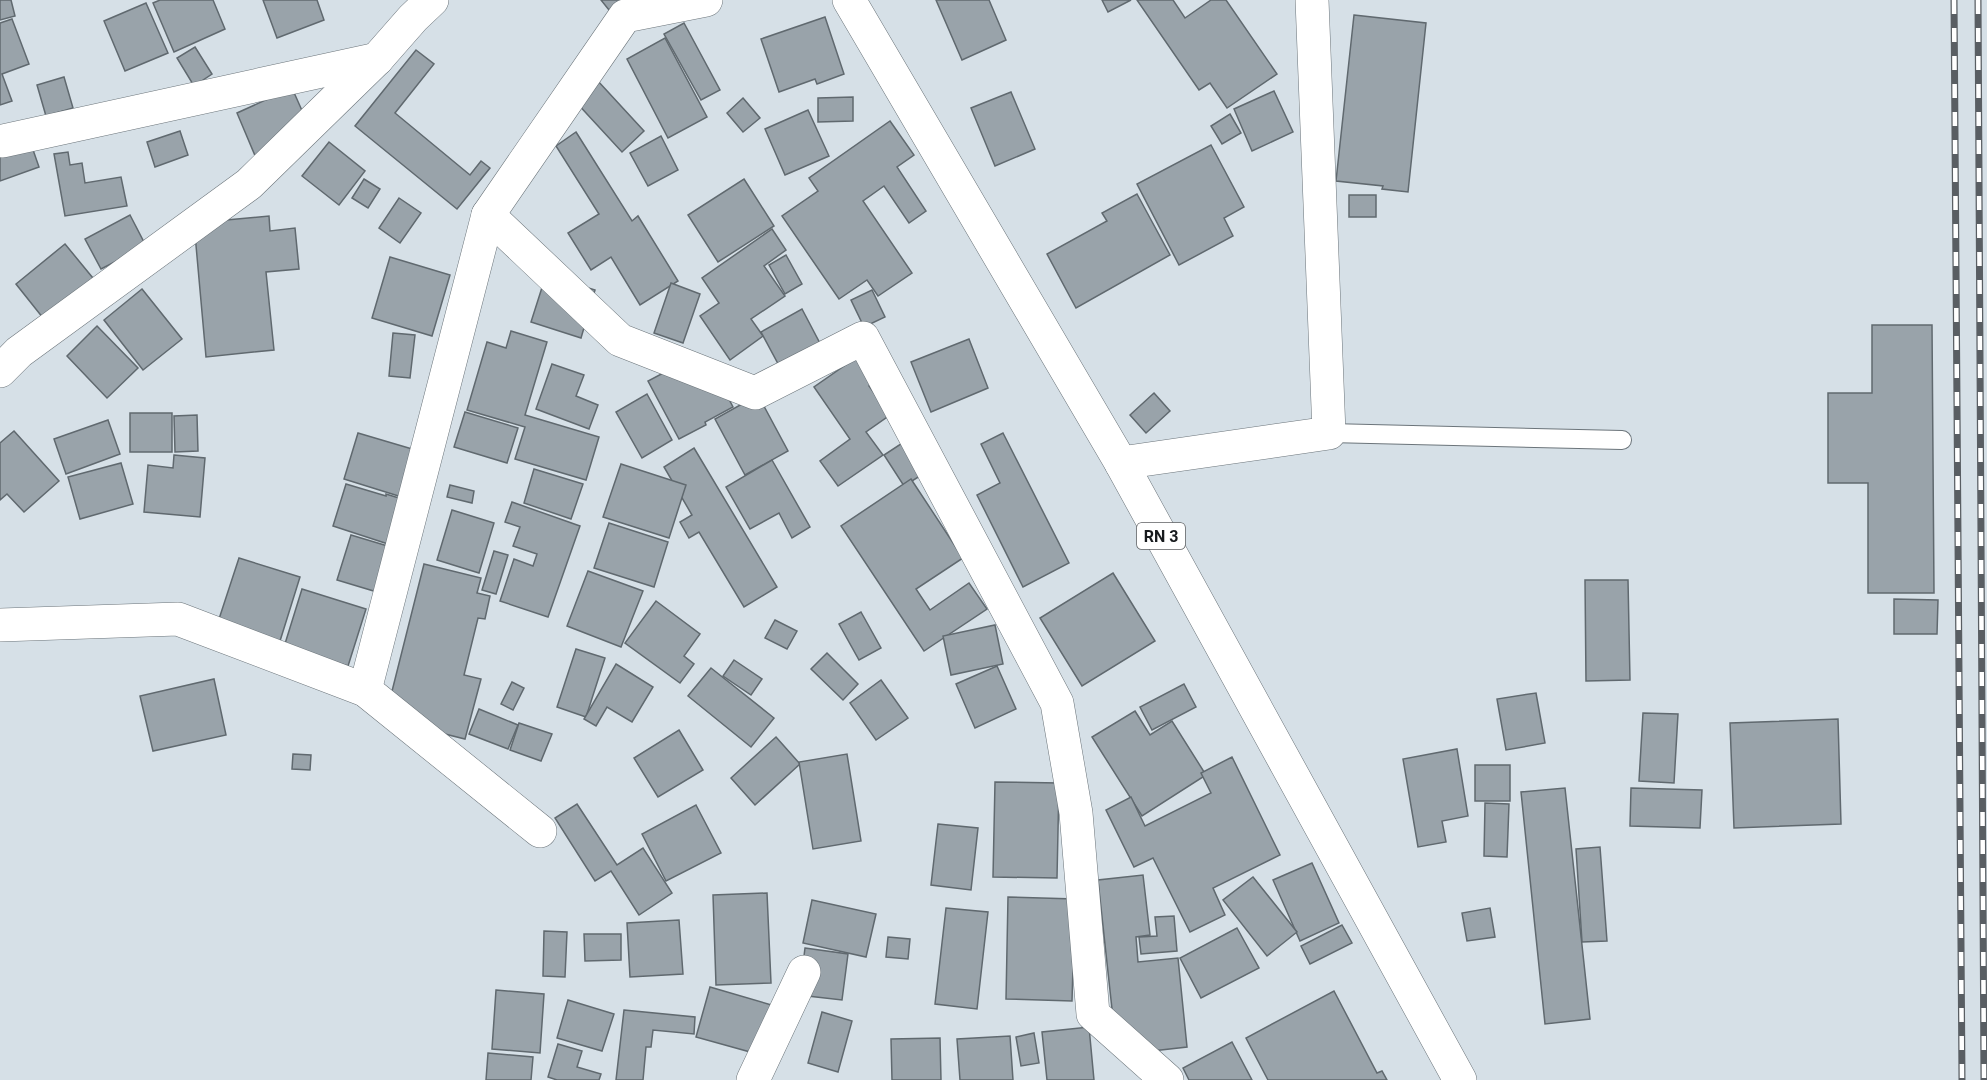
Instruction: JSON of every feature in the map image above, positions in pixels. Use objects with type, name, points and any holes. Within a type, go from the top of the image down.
[{"type":"street","points":[[0,371],[19,352],[249,184],[377,59],[432,0]]},
{"type":"street","points":[[365,690],[488,215],[625,16],[706,0]]},
{"type":"street","name":"RN 3","points":[[849,0],[1121,463],[1460,1080]]},
{"type":"street","points":[[1121,463],[1329,433],[1312,0]]},
{"type":"street","points":[[3,141],[377,59]]},
{"type":"street","points":[[488,215],[620,340],[755,393],[862,338],[1057,703],[1076,813],[1093,1014],[1167,1080]]},
{"type":"street","points":[[0,625],[178,619],[365,690],[540,831]]},
{"type":"street","points":[[753,1080],[804,972]]},
{"type":"lane","points":[[1329,433],[1622,440]]},
{"type":"building","points":[[0,0],[11,0],[15,16],[0,20]]},
{"type":"building","points":[[160,0],[213,0],[225,29],[174,52],[153,3]]},
{"type":"building","points":[[263,0],[317,0],[324,20],[277,38]]},
{"type":"building","points":[[601,0],[632,0],[613,15]]},
{"type":"building","points":[[936,0],[989,0],[1006,40],[962,60]]},
{"type":"building","points":[[1102,0],[1131,0],[1108,12]]},
{"type":"building","points":[[1137,0],[1173,0],[1185,18],[1211,0],[1226,0],[1277,74],[1227,108],[1210,83],[1199,90]]},
{"type":"building","points":[[146,3],[168,53],[125,71],[104,21]]},
{"type":"building","points":[[1354,15],[1426,23],[1408,192],[1382,189],[1383,186],[1336,181]]},
{"type":"building","points":[[825,17],[844,74],[817,84],[815,79],[779,92],[761,39]]},
{"type":"building","points":[[12,19],[29,64],[2,74],[12,101],[0,105],[0,23]]},
{"type":"building","points":[[684,23],[720,90],[701,100],[664,34]]},
{"type":"building","points":[[665,38],[707,117],[668,138],[627,59]]},
{"type":"building","points":[[195,47],[212,74],[194,86],[177,58]]},
{"type":"building","points":[[416,50],[434,64],[395,113],[470,175],[481,161],[490,168],[457,209],[355,126]]},
{"type":"building","points":[[64,77],[73,108],[46,116],[37,85]]},
{"type":"building","points":[[597,80],[644,131],[622,152],[575,101]]},
{"type":"building","points":[[292,88],[312,133],[256,158],[237,113]]},
{"type":"building","points":[[1274,91],[1293,132],[1252,151],[1234,109]]},
{"type":"building","points":[[1011,92],[1035,149],[995,166],[971,108]]},
{"type":"building","points":[[853,97],[853,121],[818,122],[818,98]]},
{"type":"building","points":[[743,98],[760,118],[743,132],[727,113]]},
{"type":"building","points":[[808,110],[829,156],[785,175],[765,129]]},
{"type":"building","points":[[1230,114],[1241,133],[1222,144],[1211,126]]},
{"type":"building","points":[[23,121],[39,167],[0,181],[0,129]]},
{"type":"building","points":[[890,121],[914,155],[897,167],[926,211],[909,223],[884,186],[863,201],[912,273],[878,296],[867,280],[839,299],[782,216],[818,191],[809,178]]},
{"type":"building","points":[[180,131],[188,155],[155,167],[147,142]]},
{"type":"building","points":[[576,132],[632,221],[638,216],[678,281],[640,305],[611,257],[591,270],[568,233],[599,214],[556,146]]},
{"type":"building","points":[[661,136],[678,170],[648,186],[630,153]]},
{"type":"building","points":[[329,142],[365,171],[339,205],[302,176]]},
{"type":"building","points":[[1211,145],[1244,207],[1224,218],[1233,236],[1179,265],[1137,184]]},
{"type":"building","points":[[68,152],[70,165],[82,163],[85,183],[121,177],[127,206],[65,216],[54,154]]},
{"type":"building","points":[[364,179],[380,189],[368,208],[352,198]]},
{"type":"building","points":[[744,179],[774,226],[718,262],[688,215]]},
{"type":"building","points":[[1137,194],[1170,255],[1076,308],[1047,254],[1107,221],[1102,213]]},
{"type":"building","points":[[1349,195],[1376,195],[1376,217],[1349,217]]},
{"type":"building","points":[[399,198],[421,213],[400,243],[379,228]]},
{"type":"building","points":[[130,215],[146,246],[101,269],[85,239]]},
{"type":"building","points":[[269,216],[270,231],[295,228],[299,269],[266,272],[274,350],[206,357],[194,223]]},
{"type":"building","points":[[772,229],[786,250],[764,266],[785,296],[751,319],[763,336],[730,360],[700,316],[719,303],[702,278]]},
{"type":"building","points":[[65,244],[97,283],[47,323],[16,284]]},
{"type":"building","points":[[786,255],[802,284],[785,294],[769,265]]},
{"type":"building","points":[[390,257],[450,275],[432,336],[372,318]]},
{"type":"building","points":[[546,275],[595,290],[581,338],[531,322]]},
{"type":"building","points":[[671,283],[700,294],[683,343],[654,333]]},
{"type":"building","points":[[142,289],[182,339],[143,370],[104,320]]},
{"type":"building","points":[[872,290],[885,317],[864,327],[851,300]]},
{"type":"building","points":[[802,309],[824,351],[783,373],[761,332]]},
{"type":"building","points":[[1872,325],[1932,325],[1934,593],[1868,593],[1868,483],[1828,483],[1828,393],[1872,393]]},
{"type":"building","points":[[97,326],[138,368],[107,398],[67,356]]},
{"type":"building","points":[[511,331],[547,342],[525,415],[599,437],[586,480],[515,459],[525,427],[467,410],[487,342],[506,348]]},
{"type":"building","points":[[393,333],[415,335],[410,378],[389,376]]},
{"type":"building","points":[[969,339],[988,388],[931,412],[911,362]]},
{"type":"building","points":[[857,357],[875,382],[869,386],[890,415],[866,432],[883,455],[838,486],[820,461],[850,439],[814,387]]},
{"type":"building","points":[[682,363],[715,373],[733,407],[679,439],[648,381]]},
{"type":"building","points":[[552,364],[584,375],[576,396],[598,405],[589,429],[536,409]]},
{"type":"building","points":[[1154,393],[1170,411],[1146,433],[1130,415]]},
{"type":"building","points":[[647,394],[672,440],[642,458],[616,412]]},
{"type":"building","points":[[758,395],[788,451],[745,475],[715,419]]},
{"type":"building","points":[[465,412],[518,428],[507,463],[454,447]]},
{"type":"building","points":[[130,413],[172,413],[172,452],[130,452]]},
{"type":"building","points":[[197,415],[198,451],[175,452],[174,416]]},
{"type":"building","points":[[108,420],[120,454],[66,474],[54,439]]},
{"type":"building","points":[[14,431],[59,481],[24,512],[7,494],[0,500],[0,443]]},
{"type":"building","points":[[358,433],[419,451],[405,498],[344,479]]},
{"type":"building","points":[[1003,433],[1069,563],[1023,587],[977,495],[1000,483],[981,444]]},
{"type":"building","points":[[916,434],[936,466],[904,486],[884,455]]},
{"type":"building","points":[[694,448],[777,587],[744,607],[699,532],[689,538],[680,522],[692,515],[664,467]]},
{"type":"building","points":[[174,455],[205,458],[200,517],[144,512],[148,465],[173,468]]},
{"type":"building","points":[[772,460],[810,527],[792,538],[779,513],[750,529],[726,487]]},
{"type":"building","points":[[121,463],[133,504],[80,519],[68,477]]},
{"type":"building","points":[[621,464],[686,485],[669,538],[603,517]]},
{"type":"building","points":[[534,469],[583,484],[571,519],[524,503]]},
{"type":"building","points":[[911,479],[963,558],[916,589],[930,610],[969,583],[987,609],[924,651],[841,526]]},
{"type":"building","points":[[346,484],[402,499],[388,544],[333,526]]},
{"type":"building","points":[[450,485],[474,491],[472,503],[447,497]]},
{"type":"building","points":[[512,502],[580,526],[548,617],[500,601],[514,559],[533,566],[537,554],[513,546],[520,527],[505,522]]},
{"type":"building","points":[[452,510],[494,523],[479,573],[437,560]]},
{"type":"building","points":[[609,523],[668,542],[654,587],[594,568]]},
{"type":"building","points":[[351,535],[391,547],[377,592],[337,580]]},
{"type":"building","points":[[494,551],[508,555],[496,594],[482,590]]},
{"type":"building","points":[[239,558],[300,577],[280,641],[218,622]]},
{"type":"building","points":[[424,564],[481,578],[477,593],[490,596],[485,619],[478,618],[464,675],[481,679],[465,739],[385,719]]},
{"type":"building","points":[[588,571],[643,591],[621,647],[567,626]]},
{"type":"building","points":[[1113,573],[1155,641],[1082,686],[1040,618]]},
{"type":"building","points":[[1585,580],[1628,580],[1630,680],[1586,681]]},
{"type":"building","points":[[302,589],[366,609],[348,666],[284,647]]},
{"type":"building","points":[[1894,599],[1938,600],[1937,634],[1894,634]]},
{"type":"building","points":[[656,601],[700,634],[684,656],[694,664],[680,683],[625,643]]},
{"type":"building","points":[[861,612],[881,648],[859,660],[839,624]]},
{"type":"building","points":[[775,620],[797,631],[787,649],[765,638]]},
{"type":"building","points":[[995,625],[1003,664],[951,675],[943,636]]},
{"type":"building","points":[[576,649],[605,658],[586,717],[557,707]]},
{"type":"building","points":[[827,653],[858,684],[843,700],[811,669]]},
{"type":"building","points":[[734,660],[762,679],[751,695],[723,676]]},
{"type":"building","points":[[616,664],[653,687],[632,722],[607,707],[596,726],[584,719]]},
{"type":"building","points":[[997,666],[1016,709],[975,728],[956,684]]},
{"type":"building","points":[[711,668],[774,718],[751,747],[688,696]]},
{"type":"building","points":[[214,679],[226,735],[153,751],[140,696]]},
{"type":"building","points":[[881,680],[908,718],[876,740],[850,703]]},
{"type":"building","points":[[512,682],[524,688],[513,710],[501,704]]},
{"type":"building","points":[[1184,684],[1196,707],[1152,730],[1140,707]]},
{"type":"building","points":[[1536,693],[1545,743],[1506,750],[1497,699]]},
{"type":"building","points":[[479,709],[518,725],[508,749],[469,734]]},
{"type":"building","points":[[1135,711],[1150,735],[1172,721],[1206,775],[1142,816],[1092,737]]},
{"type":"building","points":[[1643,713],[1678,714],[1674,783],[1639,781]]},
{"type":"building","points":[[1838,719],[1841,824],[1734,828],[1730,723]]},
{"type":"building","points":[[519,723],[552,734],[541,761],[510,750]]},
{"type":"building","points":[[679,730],[703,770],[658,797],[634,758]]},
{"type":"building","points":[[776,737],[800,764],[755,805],[731,778]]},
{"type":"building","points":[[1457,749],[1468,816],[1442,821],[1446,842],[1418,847],[1403,759]]},
{"type":"building","points":[[293,754],[311,755],[310,770],[292,769]]},
{"type":"building","points":[[847,754],[861,841],[813,849],[799,762]]},
{"type":"building","points":[[1232,757],[1280,855],[1213,888],[1225,915],[1190,932],[1153,858],[1134,867],[1106,810],[1131,797],[1145,826],[1211,793],[1201,773]]},
{"type":"building","points":[[1475,765],[1510,765],[1510,801],[1475,801]]},
{"type":"building","points":[[995,782],[1059,783],[1057,878],[993,877]]},
{"type":"building","points":[[1565,788],[1590,1019],[1545,1024],[1521,792]]},
{"type":"building","points":[[1631,788],[1702,790],[1700,828],[1630,826]]},
{"type":"building","points":[[1485,803],[1509,804],[1507,857],[1484,856]]},
{"type":"building","points":[[577,804],[617,865],[643,848],[672,893],[639,915],[611,871],[595,881],[555,818]]},
{"type":"building","points":[[696,805],[721,853],[666,881],[642,834]]},
{"type":"building","points":[[938,824],[978,828],[971,890],[931,885]]},
{"type":"building","points":[[1600,847],[1607,941],[1582,942],[1576,849]]},
{"type":"building","points":[[1312,863],[1339,923],[1300,941],[1273,880]]},
{"type":"building","points":[[1143,875],[1150,935],[1136,937],[1138,962],[1178,958],[1187,1047],[1117,1055],[1098,880]]},
{"type":"building","points":[[1253,877],[1297,932],[1267,956],[1223,900]]},
{"type":"building","points":[[767,893],[771,983],[716,985],[713,895]]},
{"type":"building","points":[[1008,897],[1075,899],[1072,1001],[1006,999]]},
{"type":"building","points":[[812,900],[876,914],[866,957],[803,943]]},
{"type":"building","points":[[946,908],[988,912],[977,1009],[935,1004]]},
{"type":"building","points":[[1490,908],[1495,937],[1467,941],[1462,913]]},
{"type":"building","points":[[1174,916],[1177,951],[1141,954],[1139,937],[1157,936],[1155,917]]},
{"type":"building","points":[[679,920],[683,974],[630,977],[627,923]]},
{"type":"building","points":[[1342,925],[1352,943],[1310,964],[1301,946]]},
{"type":"building","points":[[1237,928],[1259,968],[1201,998],[1180,958]]},
{"type":"building","points":[[544,931],[567,932],[565,977],[543,976]]},
{"type":"building","points":[[584,934],[621,934],[621,960],[585,961]]},
{"type":"building","points":[[888,937],[910,939],[908,959],[886,957]]},
{"type":"building","points":[[805,948],[848,954],[842,1000],[799,995]]},
{"type":"building","points":[[710,987],[775,1006],[761,1055],[696,1037]]},
{"type":"building","points":[[496,990],[544,994],[540,1053],[492,1049]]},
{"type":"building","points":[[1334,991],[1377,1073],[1382,1071],[1387,1080],[1268,1080],[1246,1038]]},
{"type":"building","points":[[568,1000],[614,1014],[602,1051],[557,1038]]},
{"type":"building","points":[[624,1010],[695,1017],[694,1034],[653,1030],[651,1047],[646,1047],[643,1080],[616,1080]]},
{"type":"building","points":[[822,1012],[852,1021],[838,1072],[808,1063]]},
{"type":"building","points":[[1089,1027],[1094,1080],[1047,1080],[1042,1032]]},
{"type":"building","points":[[1034,1033],[1039,1063],[1021,1066],[1016,1037]]},
{"type":"building","points":[[1010,1036],[1013,1080],[960,1080],[957,1039]]},
{"type":"building","points":[[940,1038],[941,1080],[892,1080],[891,1039]]},
{"type":"building","points":[[1232,1042],[1252,1080],[1189,1080],[1183,1068]]},
{"type":"building","points":[[558,1044],[582,1051],[577,1067],[601,1074],[599,1080],[557,1080],[548,1077]]},
{"type":"building","points":[[488,1053],[533,1057],[531,1080],[486,1080]]},
{"type":"railway","points":[[1954,0],[1962,1080]]},
{"type":"railway","points":[[1978,0],[1984,1080]]}]
